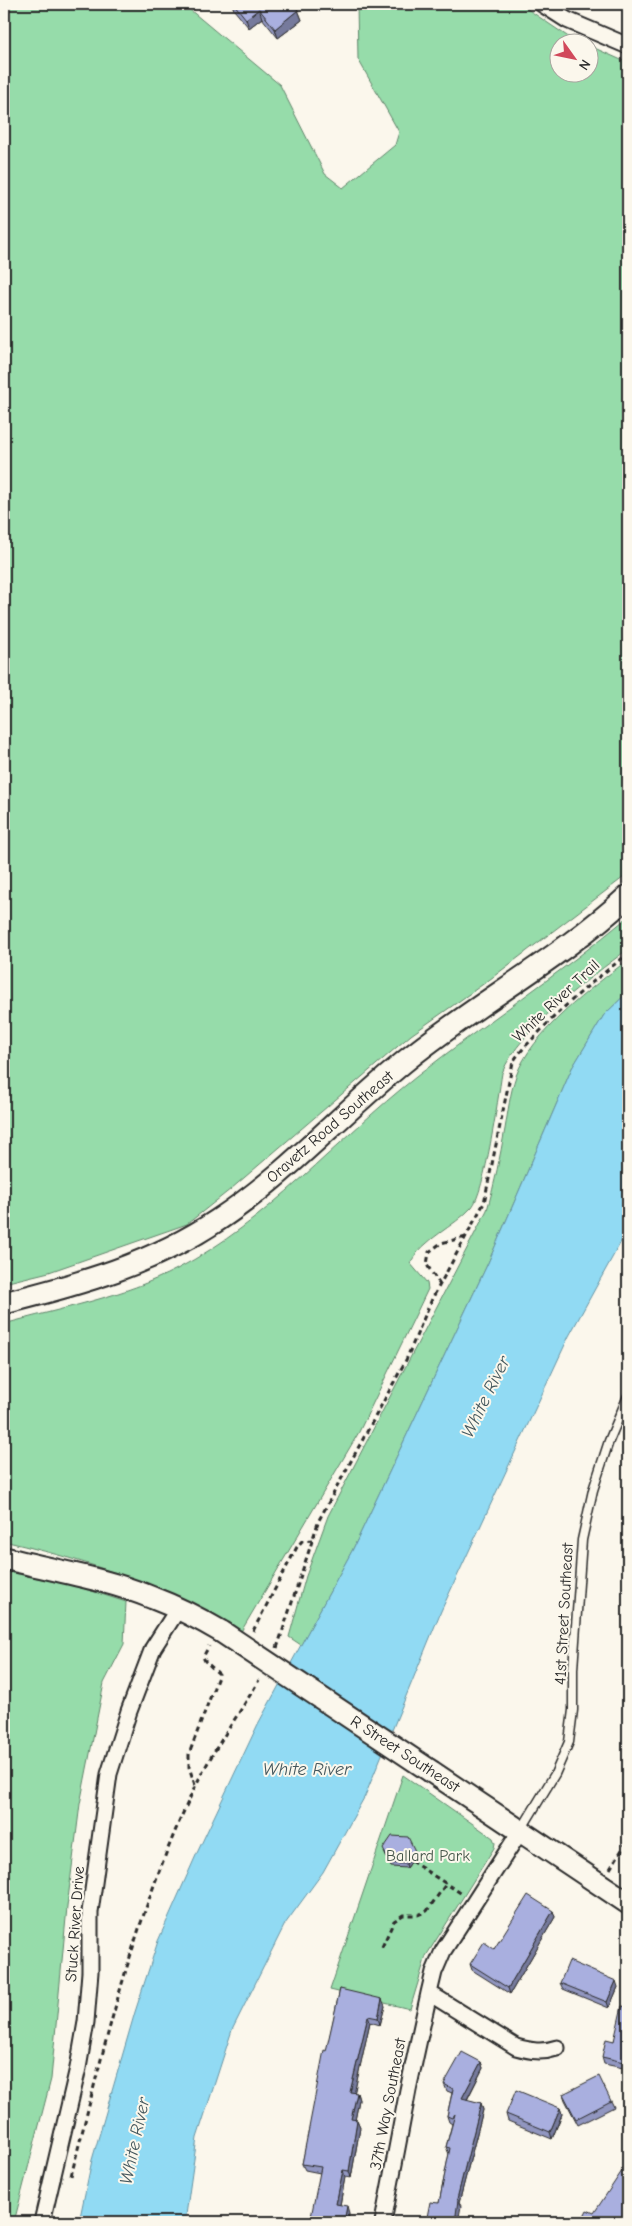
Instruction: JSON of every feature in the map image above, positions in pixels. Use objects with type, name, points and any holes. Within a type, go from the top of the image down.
[{"type":"street","points":[[542,4],[567,20],[628,46]]},
{"type":"street","name":"Oravetz Road Southeast","points":[[4,1303],[100,1276],[140,1262],[185,1240],[218,1220],[250,1197],[409,1058],[579,938],[628,896]]},
{"type":"street","name":"R Street Southeast","points":[[4,1558],[129,1589],[178,1609],[220,1631],[628,1903]]},
{"type":"street","name":"Stuck River Drive","points":[[42,2222],[78,2068],[86,2022],[90,1972],[90,1912],[109,1774],[129,1712],[153,1648],[178,1609]]},
{"type":"street","name":"37th Way Southeast","points":[[383,2222],[408,2090],[434,1972],[444,1951],[521,1830]]},
{"type":"street","points":[[429,1993],[516,2047],[539,2052],[557,2048]]},
{"type":"lane","name":"41st Street Southeast","points":[[521,1830],[555,1774],[569,1742],[573,1710],[573,1669],[582,1540],[593,1490],[609,1441],[628,1396]]},
{"type":"path","name":"White River Trail","points":[[498,1132],[509,1074],[518,1054],[588,984],[628,954]]},
{"type":"path","points":[[440,1285],[428,1265],[429,1252],[441,1243],[466,1236]]},
{"type":"path","points":[[243,1646],[259,1624],[296,1547],[302,1540],[312,1540]]},
{"type":"path","points":[[196,1786],[189,1767],[189,1754],[219,1674],[203,1657],[220,1631]]},
{"type":"path","points":[[412,1861],[475,1902]]},
{"type":"path","points":[[382,1947],[394,1921],[403,1915],[418,1915],[427,1911],[446,1884]]},
{"type":"green space","points":[[4,4],[183,4],[280,85],[325,174],[343,188],[395,145],[399,132],[358,59],[357,4],[520,4],[561,32],[550,32],[550,82],[600,82],[600,50],[628,63],[628,874],[489,980],[411,1035],[231,1189],[187,1224],[49,1272],[4,1283]]},
{"type":"green space","points":[[628,917],[628,949],[558,1005],[524,1039],[511,1056],[502,1073],[486,1165],[477,1198],[472,1207],[423,1247],[410,1263],[427,1283],[428,1289],[359,1432],[239,1635],[183,1601],[124,1576],[44,1551],[4,1541],[4,1324],[92,1301],[135,1287],[177,1269],[210,1250],[272,1204],[416,1077]]},
{"type":"green space","points":[[628,960],[628,992],[604,1015],[572,1068],[488,1263],[353,1549],[301,1645],[289,1637],[306,1576],[328,1516],[487,1210],[516,1076],[535,1044],[564,1012],[597,983]]},
{"type":"green space","points":[[4,1571],[76,1586],[126,1602],[124,1644],[104,1683],[80,1804],[67,1907],[51,2079],[14,2222],[4,2222]]},
{"type":"green space","name":"Ballard Park","points":[[403,1775],[493,1838],[495,1843],[494,1848],[426,1956],[410,2009],[330,1990]]},
{"type":"water","name":"White River","points":[[628,992],[628,1229],[569,1336],[441,1611],[365,1796],[323,1872],[285,1924],[232,2030],[197,2138],[185,2222],[79,2222],[92,2160],[135,2012],[158,1941],[197,1853],[258,1724],[353,1549],[488,1263],[572,1068],[604,1015]]},
{"type":"building","points":[[234,4],[293,4],[298,10],[275,29],[259,9],[246,19]]},
{"type":"building","points":[[392,1836],[408,1837],[415,1851],[406,1864],[390,1863],[383,1849]]},
{"type":"building","points":[[528,1895],[553,1911],[508,1988],[470,1964],[484,1942],[494,1949]]},
{"type":"building","points":[[569,1961],[616,1981],[607,2002],[560,1983]]},
{"type":"building","points":[[340,1989],[382,1999],[378,2018],[368,2016],[350,2092],[357,2093],[351,2119],[357,2120],[349,2171],[343,2170],[336,2204],[347,2206],[344,2222],[310,2222],[321,2167],[302,2164],[324,2050],[326,2051]]},
{"type":"building","points":[[622,2006],[628,2007],[628,2063],[602,2057],[606,2039],[614,2041]]},
{"type":"building","points":[[462,2052],[481,2062],[462,2098],[481,2103],[457,2199],[455,2222],[426,2222],[430,2202],[439,2203],[450,2148],[446,2147],[455,2114],[452,2118],[447,2116],[453,2089],[444,2084]]},
{"type":"building","points":[[599,2076],[611,2101],[576,2119],[563,2094]]},
{"type":"building","points":[[516,2090],[560,2108],[550,2132],[506,2114]]},
{"type":"building","points":[[628,2162],[628,2215],[624,2222],[581,2222],[587,2210],[594,2213]]}]
